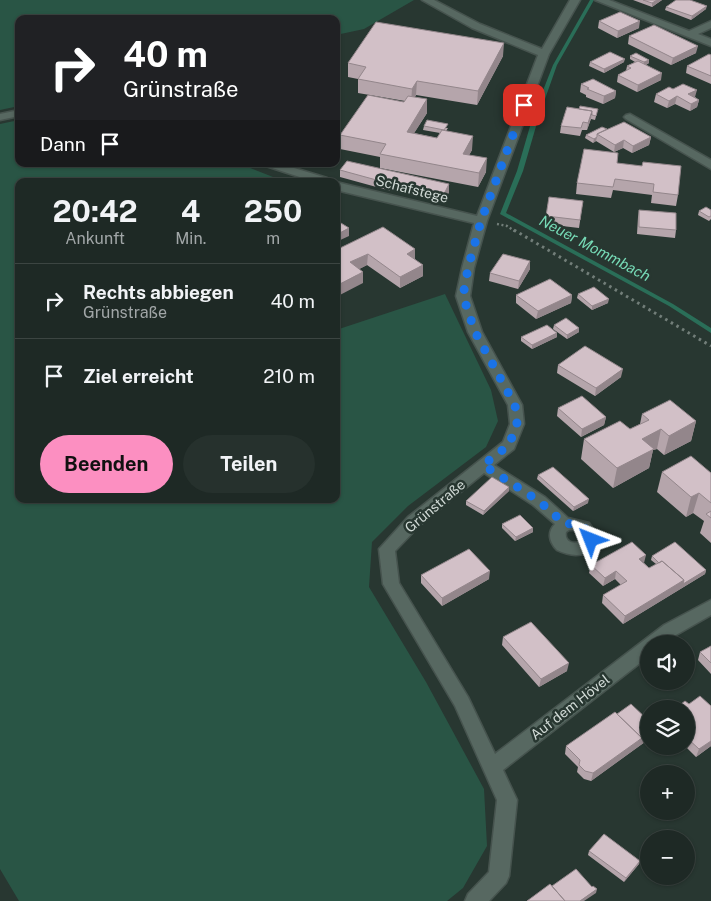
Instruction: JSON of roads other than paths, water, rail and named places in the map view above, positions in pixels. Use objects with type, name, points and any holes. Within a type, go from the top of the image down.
[{"type":"street","points":[[427,0],[476,26],[544,54]]},
{"type":"street","name":"Grünstraße","points":[[475,901],[499,876],[507,800],[462,702],[391,584],[387,549],[414,521],[509,445],[517,424],[515,405],[475,332],[463,296],[468,268],[481,221],[544,54],[575,0]]},
{"type":"street","points":[[600,0],[711,43]]},
{"type":"street","points":[[691,34],[711,24]]},
{"type":"street","points":[[0,117],[15,114]]},
{"type":"street","points":[[630,117],[711,165]]},
{"type":"street","points":[[279,167],[314,178]]},
{"type":"street","name":"Schafstege","points":[[340,187],[481,221]]},
{"type":"street","points":[[483,465],[539,501],[565,524]]},
{"type":"street","points":[[664,635],[711,607]]},
{"type":"street","name":"Auf dem Hövel","points":[[492,767],[640,653]]},
{"type":"waterway","name":"Neuer Mommbach","points":[[592,0],[555,65],[536,116],[520,171],[503,214],[671,305],[711,331]]}]
